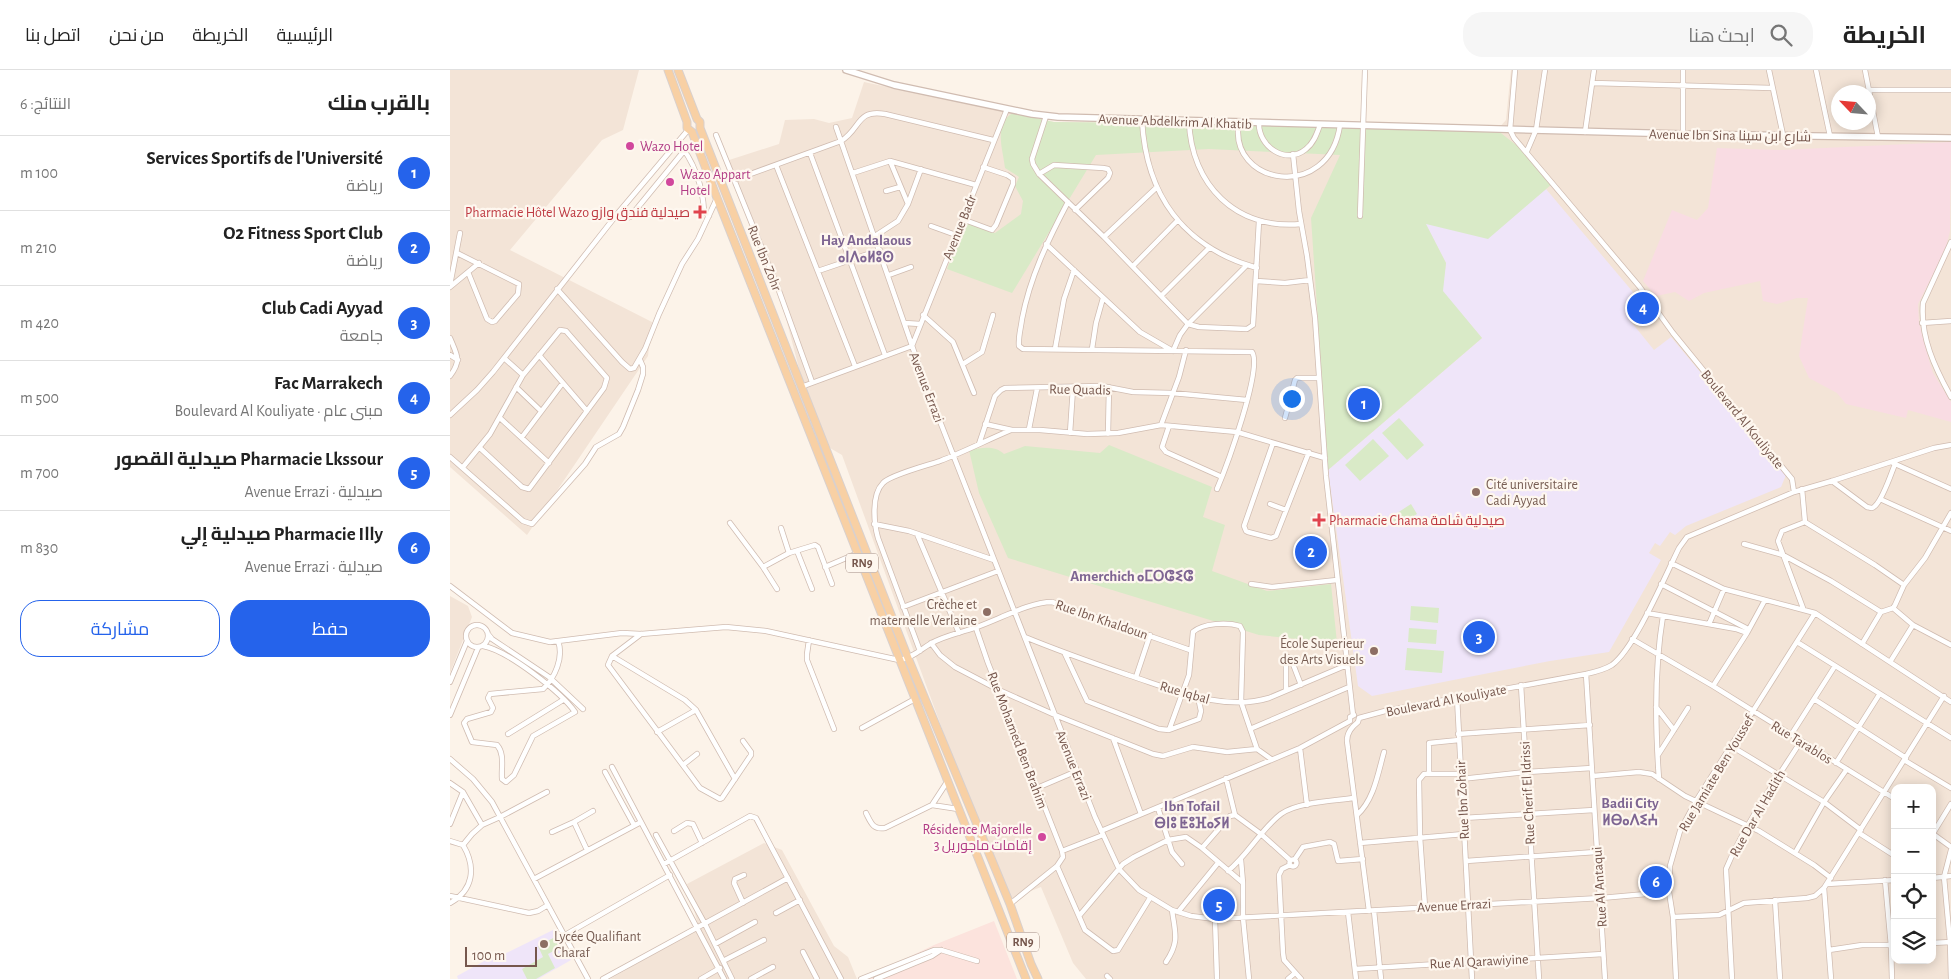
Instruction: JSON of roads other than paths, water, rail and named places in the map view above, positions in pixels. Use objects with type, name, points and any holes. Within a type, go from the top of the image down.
[{"type":"main road","name":"RN9","points":[[668,70],[690,131],[1026,979]]},
{"type":"main road","name":"RN9","points":[[678,70],[700,122],[700,128],[908,658],[1010,904],[1038,979]]},
{"type":"main road","points":[[687,122],[690,118],[697,118]]},
{"type":"main road","points":[[690,131],[700,128]]},
{"type":"street","name":"Avenue Abdelkrim Al Khatib","points":[[848,70],[894,85],[1046,116],[1510,130]]},
{"type":"street","points":[[1360,216],[1365,70]]},
{"type":"street","points":[[1510,130],[1515,70]]},
{"type":"street","points":[[1527,151],[1536,130],[1545,70]]},
{"type":"street","points":[[1585,132],[1594,70]]},
{"type":"street","points":[[1683,70],[1683,134]]},
{"type":"street","points":[[1768,70],[1783,135]]},
{"type":"street","points":[[1816,70],[1830,136]]},
{"type":"street","points":[[1865,70],[1869,85]]},
{"type":"street","points":[[1592,83],[1772,88]]},
{"type":"street","points":[[1876,90],[1951,90]]},
{"type":"street","name":"Avenue Badr","points":[[912,346],[1007,109]]},
{"type":"street","points":[[734,180],[841,141],[852,132],[864,116],[873,113],[885,114],[993,140]]},
{"type":"street","points":[[1046,116],[1032,158],[1039,174],[1162,294],[1188,324],[1199,327],[1250,328],[1254,324],[1259,221]]},
{"type":"street","points":[[1142,120],[1144,150],[1157,187],[1178,221],[1209,248],[1225,257],[1256,268]]},
{"type":"street","points":[[1189,121],[1191,145],[1195,160],[1209,184],[1220,197],[1233,208],[1259,221],[1281,225],[1301,224]]},
{"type":"street","points":[[1239,122],[1237,132],[1240,146],[1252,163],[1272,174],[1295,176],[1312,170],[1327,159],[1336,144],[1340,125]]},
{"type":"street","points":[[1259,123],[1260,134],[1266,145],[1280,153],[1293,154],[1304,151],[1310,145],[1320,125]]},
{"type":"street","points":[[1876,125],[1878,137]]},
{"type":"street","name":"Avenue Errazi","points":[[836,127],[889,275],[912,346],[998,571],[1102,833],[1119,869],[1130,882],[1150,898],[1172,910],[1215,919],[1601,898],[1670,892]]},
{"type":"street","name":"Avenue Ibn Sina شارع ابن سينا","points":[[1510,130],[1951,138]]},
{"type":"street","name":"Boulevard Al Kouliyate","points":[[1359,718],[1385,711],[1586,674],[1604,669],[1623,654],[1647,613],[1679,548],[1688,537],[1794,492],[1792,479],[1788,473],[1673,333],[1640,286],[1514,138],[1510,130]]},
{"type":"street","points":[[450,415],[477,390],[618,213],[677,142],[690,131]]},
{"type":"street","name":"Rue Ibn Zohr","points":[[716,134],[812,382]]},
{"type":"street","points":[[677,142],[696,174],[704,200],[704,211],[708,216]]},
{"type":"street","points":[[618,213],[625,218],[630,216],[684,151]]},
{"type":"street","points":[[810,153],[885,355]]},
{"type":"street","points":[[1293,154],[1310,280],[1324,458],[1353,715],[1350,717],[1352,722],[1347,741],[1360,843],[1381,979]]},
{"type":"street","points":[[890,161],[908,204]]},
{"type":"street","points":[[852,173],[890,161],[976,185]]},
{"type":"street","points":[[776,165],[855,366]]},
{"type":"street","points":[[1039,174],[1054,165],[1103,168],[1108,170],[1110,173],[1108,178],[1075,210]]},
{"type":"street","points":[[962,219],[992,230],[996,225],[1013,184],[1013,179],[1007,175],[983,167]]},
{"type":"street","points":[[875,236],[896,224],[908,204],[921,169]]},
{"type":"street","points":[[886,192],[900,187]]},
{"type":"street","points":[[1104,237],[1157,187]]},
{"type":"street","points":[[557,289],[627,367],[634,368],[640,360],[678,271],[698,239],[717,198]]},
{"type":"street","points":[[1068,202],[1046,244],[1029,286],[1019,346],[1024,349],[1252,352],[1254,356],[1253,372],[1247,400],[1217,489]]},
{"type":"street","points":[[1134,266],[1178,221]]},
{"type":"street","points":[[931,226],[956,235]]},
{"type":"street","points":[[450,286],[460,233]]},
{"type":"street","points":[[1951,242],[1923,303],[1922,323],[1935,367],[1951,398]]},
{"type":"street","points":[[1046,244],[1140,332],[1173,351]]},
{"type":"street","points":[[1162,294],[1209,248]]},
{"type":"street","points":[[818,270],[851,261],[880,250]]},
{"type":"street","points":[[457,253],[520,284],[518,294],[496,321],[492,322],[487,319],[468,272]]},
{"type":"street","points":[[450,286],[479,263]]},
{"type":"street","points":[[1173,351],[1180,335],[1188,324],[1247,265]]},
{"type":"street","points":[[889,275],[911,267]]},
{"type":"street","points":[[1055,349],[1064,299],[1074,270]]},
{"type":"street","points":[[1256,281],[1286,283],[1310,280]]},
{"type":"street","points":[[1092,349],[1096,323],[1103,298]]},
{"type":"street","points":[[923,315],[953,342],[974,393]]},
{"type":"street","points":[[963,364],[982,352],[993,315]]},
{"type":"street","points":[[1922,323],[1951,321]]},
{"type":"street","points":[[905,323],[920,324]]},
{"type":"street","points":[[463,467],[480,448],[500,418],[523,375],[562,330],[566,331],[607,380],[604,388],[549,463],[532,486],[529,489],[525,489],[480,448]]},
{"type":"street","points":[[450,338],[458,360],[456,368],[450,376]]},
{"type":"street","points":[[801,387],[912,346]]},
{"type":"street","points":[[1161,425],[1179,377],[1186,350]]},
{"type":"street","points":[[450,355],[458,360]]},
{"type":"street","points":[[539,355],[587,411]]},
{"type":"street","points":[[504,358],[523,375]]},
{"type":"street","points":[[450,457],[523,521],[532,524],[579,471],[596,447],[619,434],[641,381],[643,367],[640,360]]},
{"type":"street","points":[[1285,418],[1294,380],[1297,378],[1319,378]]},
{"type":"street","points":[[522,437],[562,384]]},
{"type":"street","points":[[516,387],[541,411]]},
{"type":"street","points":[[1108,434],[1109,387]]},
{"type":"street","name":"Rue Quadis","points":[[979,444],[995,396],[1001,390],[1109,387],[1133,392],[1172,393],[1247,400]]},
{"type":"street","points":[[1070,433],[1072,388]]},
{"type":"street","points":[[1029,429],[1037,389]]},
{"type":"street","points":[[500,418],[549,463]]},
{"type":"street","points":[[985,424],[1012,430],[1029,429],[1070,433],[1108,434],[1161,425],[1237,432],[1324,458]]},
{"type":"street","points":[[1169,426],[1162,447],[1166,452],[1222,477]]},
{"type":"street","points":[[920,651],[881,550],[874,524],[879,490],[884,482],[1012,430]]},
{"type":"street","points":[[1273,443],[1245,529],[1248,532],[1274,538],[1278,533],[1309,452]]},
{"type":"street","points":[[1794,492],[1894,463],[1934,448],[1951,445]]},
{"type":"street","points":[[1894,463],[1951,489]]},
{"type":"street","points":[[1832,481],[1871,508],[1880,499],[1894,463]]},
{"type":"street","points":[[1802,489],[1805,522]]},
{"type":"street","points":[[1880,499],[1951,531]]},
{"type":"street","points":[[1270,504],[1286,510]]},
{"type":"street","points":[[1862,644],[1880,612],[1893,608],[1904,585],[1917,570],[1951,513]]},
{"type":"street","points":[[1803,608],[1778,540],[1782,531],[1805,522]]},
{"type":"street","points":[[1805,522],[1904,585]]},
{"type":"street","points":[[730,523],[777,589]]},
{"type":"street","points":[[874,524],[894,527],[994,560]]},
{"type":"street","points":[[781,528],[789,553]]},
{"type":"street","points":[[917,534],[959,634]]},
{"type":"street","points":[[1744,544],[1783,555],[1831,581],[1880,612]]},
{"type":"street","points":[[763,567],[789,553],[815,545],[818,547],[832,584]]},
{"type":"street","points":[[797,551],[812,589]]},
{"type":"street","points":[[825,567],[858,553]]},
{"type":"street","points":[[1671,563],[1724,589],[1803,608],[1815,613],[1951,702]]},
{"type":"street","points":[[904,607],[998,571]]},
{"type":"street","points":[[1250,584],[1272,587],[1337,580]]},
{"type":"street","points":[[1661,584],[1748,631]]},
{"type":"street","points":[[450,586],[514,634],[550,642],[622,633],[641,634],[726,627],[766,631],[900,660]]},
{"type":"street","points":[[1708,624],[1724,589]]},
{"type":"street","points":[[1713,686],[1765,600]]},
{"type":"street","name":"Rue Ibn Khaldoun","points":[[900,660],[908,658],[931,643],[1044,602],[1052,602],[1190,650]]},
{"type":"street","points":[[1893,608],[1914,625],[1951,645]]},
{"type":"street","points":[[1647,613],[1748,631]]},
{"type":"street","name":"Rue Jamiate Ben Youssef","points":[[1676,979],[1670,866],[1672,853],[1680,831],[1696,801],[1815,613]]},
{"type":"street","points":[[482,626],[489,616]]},
{"type":"street","points":[[1659,779],[1655,706],[1657,652],[1663,616]]},
{"type":"street","points":[[1169,730],[1188,674],[1193,632],[1196,629],[1207,626],[1234,624],[1242,628],[1243,636],[1241,702],[1257,749],[1271,760]]},
{"type":"street","points":[[450,682],[467,641],[469,629],[476,625],[482,626],[492,639],[552,680],[583,709]]},
{"type":"street","points":[[1890,662],[1914,625]]},
{"type":"street","name":"Rue Mohamed Ben Brahim","points":[[976,628],[998,690],[1062,851]]},
{"type":"street","points":[[450,715],[481,647],[488,640],[488,634]]},
{"type":"street","points":[[641,634],[612,656],[608,662],[610,669],[700,788],[720,799],[722,798],[751,755],[743,741]]},
{"type":"street","points":[[1136,677],[1150,635]]},
{"type":"street","name":"Rue Iqbal","points":[[1025,637],[1065,654],[1198,697],[1241,702],[1263,699],[1347,665]]},
{"type":"street","name":"Rue Tarablos","points":[[1632,639],[1713,686],[1891,797]]},
{"type":"street","points":[[809,640],[806,654],[807,660],[834,729]]},
{"type":"street","points":[[467,641],[473,647],[492,648],[531,672],[548,685],[574,710],[574,714],[533,736],[514,775],[509,780],[504,781],[501,776],[502,754],[500,746],[472,742],[464,723],[467,719],[491,712],[492,708],[488,698],[490,694],[543,690],[548,685],[552,680],[559,660],[561,649],[558,642]]},
{"type":"street","points":[[1797,642],[1879,695],[1951,738]]},
{"type":"street","points":[[931,643],[947,662],[998,690],[1055,715],[1159,756],[1193,747],[1227,752],[1257,749]]},
{"type":"street","points":[[1065,654],[1087,701],[1159,729],[1169,730],[1199,719],[1201,711],[1198,697]]},
{"type":"street","points":[[612,656],[685,700],[696,710],[735,779]]},
{"type":"street","points":[[1286,690],[1286,660],[1288,657],[1291,659],[1301,685]]},
{"type":"street","points":[[1791,735],[1836,666]]},
{"type":"street","name":"Rue Al Antaqui","points":[[1586,674],[1605,979]]},
{"type":"street","name":"Rue Cherif El Idrissi","points":[[1521,685],[1530,857],[1539,979]]},
{"type":"street","points":[[1250,730],[1350,688]]},
{"type":"street","points":[[1836,763],[1879,695]]},
{"type":"street","points":[[1673,917],[1719,915],[1744,904],[1815,896],[1826,886],[1944,696]]},
{"type":"street","name":"Rue Ibn Zohair","points":[[1457,697],[1472,979]]},
{"type":"street","points":[[862,728],[915,699]]},
{"type":"street","points":[[1814,699],[1951,788]]},
{"type":"street","points":[[508,734],[563,700]]},
{"type":"street","points":[[1655,706],[1674,730]]},
{"type":"street","points":[[1657,756],[1688,708]]},
{"type":"street","points":[[657,732],[696,710]]},
{"type":"street","points":[[1010,904],[1056,866],[1063,857],[1062,851],[1141,814],[1300,748],[1352,722],[1357,723],[1359,718],[1353,715]]},
{"type":"street","points":[[1458,734],[1590,725]]},
{"type":"street","points":[[1113,738],[1141,814]]},
{"type":"street","points":[[1429,774],[1429,743],[1458,740]]},
{"type":"street","name":"Rue Dar Al Hadith","points":[[1732,979],[1726,869],[1733,853],[1779,774],[1801,741]]},
{"type":"street","points":[[1731,746],[1824,802],[1891,853]]},
{"type":"street","points":[[1300,748],[1307,805]]},
{"type":"street","points":[[1357,815],[1369,801],[1384,752]]},
{"type":"street","points":[[683,765],[697,754]]},
{"type":"street","points":[[450,759],[483,790],[492,802],[588,979]]},
{"type":"street","points":[[612,767],[724,979]]},
{"type":"street","points":[[1425,907],[1420,837],[1420,780],[1422,775],[1461,777],[1592,768]]},
{"type":"street","points":[[1795,853],[1824,802],[1847,769]]},
{"type":"street","points":[[605,772],[634,825]]},
{"type":"street","points":[[1037,788],[1077,772]]},
{"type":"street","points":[[1593,776],[1646,772],[1696,801],[1759,831],[1820,869],[1831,878]]},
{"type":"street","points":[[1226,778],[1235,814],[1262,834],[1292,861]]},
{"type":"street","points":[[866,813],[872,825],[882,829],[932,805],[948,782]]},
{"type":"street","points":[[450,783],[463,792],[482,824]]},
{"type":"street","points":[[450,824],[463,792]]},
{"type":"street","points":[[463,846],[482,824],[500,817],[547,792]]},
{"type":"street","points":[[1228,871],[1242,860],[1280,815],[1307,805],[1354,798]]},
{"type":"street","points":[[1936,829],[1949,812],[1951,804]]},
{"type":"street","points":[[932,805],[958,809]]},
{"type":"street","points":[[1158,808],[1173,856],[1182,864]]},
{"type":"street","points":[[1463,818],[1594,810]]},
{"type":"street","points":[[552,832],[593,811]]},
{"type":"street","points":[[1202,848],[1230,816],[1235,814]]},
{"type":"street","points":[[664,864],[750,816],[754,817],[758,821],[841,979]]},
{"type":"street","points":[[574,822],[587,850]]},
{"type":"street","points":[[534,879],[641,822]]},
{"type":"street","points":[[674,831],[687,823],[693,824],[702,843]]},
{"type":"street","points":[[1360,843],[1464,834]]},
{"type":"street","points":[[656,835],[716,944],[732,979]]},
{"type":"street","points":[[1079,916],[1119,869],[1134,856],[1168,840],[1186,837],[1243,883]]},
{"type":"street","points":[[1936,838],[1951,848],[1944,877],[1950,942],[1951,979]]},
{"type":"street","points":[[450,841],[463,846],[468,854],[472,868],[466,890],[459,898],[450,903]]},
{"type":"street","points":[[1301,979],[1284,960],[1279,875],[1282,869],[1292,861],[1303,847],[1330,842],[1334,844],[1338,861],[1363,859]]},
{"type":"street","points":[[1466,861],[1596,852]]},
{"type":"street","points":[[1242,860],[1243,918],[1249,979]]},
{"type":"street","points":[[1178,912],[1218,863]]},
{"type":"street","points":[[1056,866],[1088,933],[1115,951],[1118,950],[1150,898]]},
{"type":"street","points":[[565,935],[670,875]]},
{"type":"street","points":[[743,903],[734,883],[735,879],[744,875]]},
{"type":"street","points":[[1936,878],[1951,876]]},
{"type":"street","points":[[603,979],[788,878]]},
{"type":"street","points":[[1885,880],[1891,930]]},
{"type":"street","points":[[1826,886],[1891,880]]},
{"type":"street","points":[[1826,886],[1831,979]]},
{"type":"street","points":[[450,896],[529,913],[538,911],[548,905]]},
{"type":"street","points":[[776,913],[800,900]]},
{"type":"street","points":[[1775,900],[1780,979]]},
{"type":"street","points":[[1166,962],[1175,946],[1172,910]]},
{"type":"street","points":[[1348,912],[1356,979]]},
{"type":"street","points":[[1215,919],[1217,979]]},
{"type":"street","points":[[716,944],[756,922]]},
{"type":"street","points":[[700,979],[764,940]]},
{"type":"street","points":[[1936,943],[1950,942]]},
{"type":"street","points":[[1829,950],[1862,946],[1891,946]]},
{"type":"street","points":[[861,979],[929,951],[941,950],[977,961]]},
{"type":"street","points":[[876,979],[932,956],[941,950]]},
{"type":"street","points":[[803,952],[817,979]]},
{"type":"street","name":"Rue Al Qarawiyine","points":[[1355,969],[1603,954]]},
{"type":"street","points":[[1892,964],[1892,979]]},
{"type":"street","points":[[751,979],[773,967]]},
{"type":"street","points":[[1288,979],[1295,973]]},
{"type":"place","name":"Wazo Hotel","points":[[630,146]]},
{"type":"place","name":"Wazo Appart Hotel","points":[[670,182]]},
{"type":"place","name":"Pharmacie Hôtel Wazo صيدلية فندق وازو","points":[[700,212]]},
{"type":"place","name":"Fac Marrakech","points":[[1643,308]]},
{"type":"place","name":"Services Sportifs de l'Université","points":[[1364,404]]},
{"type":"place","name":"Cité universitaire Cadi Ayyad","points":[[1476,492]]},
{"type":"place","name":"Pharmacie Chama صيدلية شامة","points":[[1319,520]]},
{"type":"place","name":"O2 Fitness Sport Club","points":[[1311,552]]},
{"type":"place","name":"Crèche et maternelle Verlaine","points":[[987,612]]},
{"type":"place","name":"Club Cadi Ayyad","points":[[1479,637]]},
{"type":"place","name":"École Superieur des Arts Visuels","points":[[1374,651]]},
{"type":"place","name":"Résidence Majorelle إقامات ماجوريل 3","points":[[1042,837]]},
{"type":"place","name":"Pharmacie Illy صيدلية إلي","points":[[1656,882]]},
{"type":"place","name":"Pharmacie Lkssour صيدلية القصور","points":[[1219,905]]},
{"type":"place","name":"Lycée Qualifiant Charaf","points":[[544,944]]},
{"type":"district","name":"Hay Andalaous ⴰⵏⴷⴰⵍⵓⵙ","points":[[866,248]]},
{"type":"district","name":"Amerchich ⴰⵎⵔⵛⵉⵛ","points":[[1132,576]]},
{"type":"district","name":"Badii City ⵍⴱⴰⴷⵉⵄ","points":[[1630,812]]},
{"type":"district","name":"Ibn Tofail ⴱⵏⵓ ⵟⵓⴼⴰⵢⵍ","points":[[1192,814]]}]
